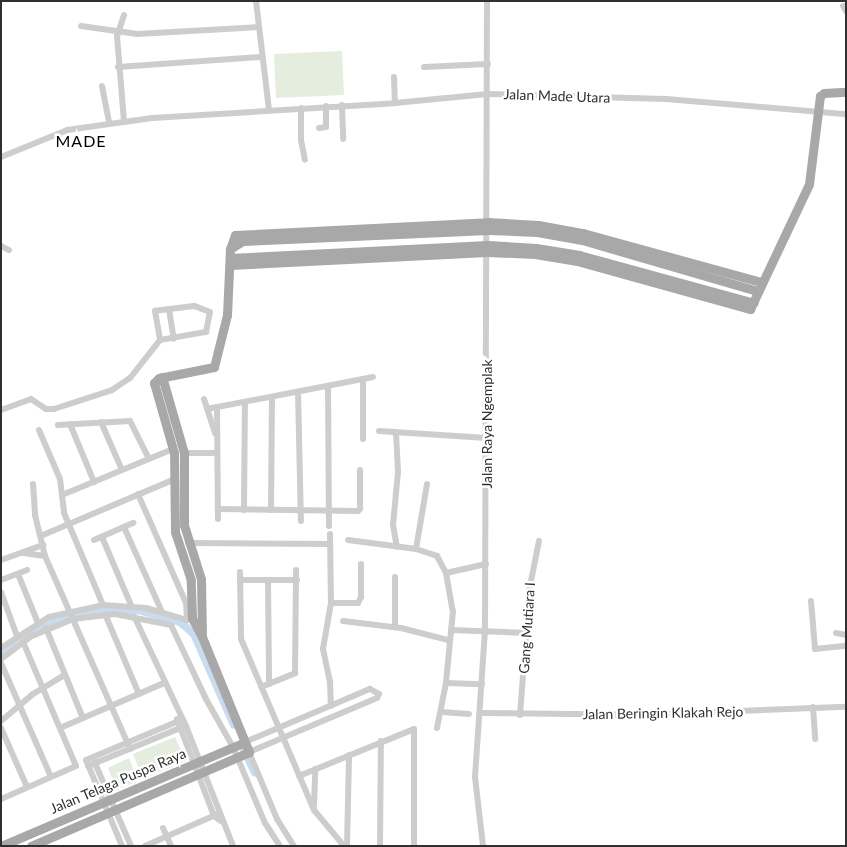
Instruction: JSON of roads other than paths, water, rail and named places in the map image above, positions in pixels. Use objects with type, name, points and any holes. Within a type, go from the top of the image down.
[{"type":"main road","points":[[230,253],[502,249],[579,255],[754,303],[809,184],[822,94],[846,92]]},
{"type":"main road","points":[[242,755],[202,637],[191,621],[191,580],[174,526],[176,479],[173,449],[154,386],[155,380],[162,377],[214,367],[227,315],[230,253],[242,241],[488,226],[502,227],[582,240],[760,287]]},
{"type":"main road","points":[[502,227],[502,249]]},
{"type":"main road","points":[[162,377],[184,453],[184,525],[201,580],[191,621]]},
{"type":"main road","name":"Jalan Telaga Puspa Raya","points":[[1,846],[238,744]]},
{"type":"main road","name":"Jalan Telaga Puspa Raya","points":[[31,846],[242,755]]},
{"type":"street","points":[[256,1],[257,27],[269,110]]},
{"type":"street","name":"Jalan Raya Ngemplak","points":[[483,846],[475,776],[481,713],[485,630],[488,226],[487,1]]},
{"type":"street","points":[[124,15],[119,31],[118,67],[124,121]]},
{"type":"street","points":[[81,26],[137,34],[257,27]]},
{"type":"street","points":[[118,67],[262,58]]},
{"type":"street","points":[[424,67],[488,64]]},
{"type":"street","points":[[394,77],[395,103]]},
{"type":"street","points":[[102,86],[109,124]]},
{"type":"street","name":"Jalan Made Utara","points":[[1,157],[51,136],[124,121],[326,106],[395,103],[488,94],[666,99],[846,114]]},
{"type":"street","points":[[342,105],[343,139]]},
{"type":"street","points":[[319,128],[326,127],[326,106]]},
{"type":"street","points":[[301,108],[301,140],[305,160]]},
{"type":"street","points":[[1,246],[9,250]]},
{"type":"street","points":[[1,410],[31,399],[46,409],[54,409],[112,390],[130,378],[160,340],[204,334],[211,314],[208,310],[194,306],[154,312],[160,340]]},
{"type":"street","points":[[169,309],[174,339]]},
{"type":"street","points":[[207,409],[373,377]]},
{"type":"street","points":[[363,379],[363,439]]},
{"type":"street","points":[[328,386],[329,526]]},
{"type":"street","points":[[298,392],[301,521]]},
{"type":"street","points":[[271,510],[272,397]]},
{"type":"street","points":[[204,399],[217,440]]},
{"type":"street","points":[[244,510],[245,402]]},
{"type":"street","points":[[217,407],[218,519]]},
{"type":"street","points":[[58,425],[130,421],[148,459]]},
{"type":"street","points":[[100,422],[122,470]]},
{"type":"street","points":[[70,424],[94,482]]},
{"type":"street","points":[[39,430],[60,479],[68,524],[103,604]]},
{"type":"street","points":[[379,431],[487,438]]},
{"type":"street","points":[[396,433],[398,472],[393,525],[397,547]]},
{"type":"street","points":[[62,495],[173,449]]},
{"type":"street","points":[[184,453],[217,453]]},
{"type":"street","points":[[218,509],[329,511],[360,509],[360,470]]},
{"type":"street","points":[[42,535],[176,479]]},
{"type":"street","points":[[33,484],[36,520],[42,535],[45,556],[128,746]]},
{"type":"street","points":[[416,549],[427,484]]},
{"type":"street","points":[[138,494],[186,603],[191,621]]},
{"type":"street","points":[[94,540],[133,523]]},
{"type":"street","points":[[124,527],[162,612]]},
{"type":"street","points":[[330,534],[331,604],[322,649],[330,681],[331,706]]},
{"type":"street","points":[[102,537],[131,605]]},
{"type":"street","points":[[348,540],[416,549],[435,555],[446,573],[453,611],[448,640],[446,683],[442,712],[436,728]]},
{"type":"street","name":"Gang Mutiara I","points":[[520,715],[532,573],[539,541]]},
{"type":"street","points":[[188,543],[330,544]]},
{"type":"street","points":[[23,553],[27,548],[43,546]]},
{"type":"street","points":[[1,560],[23,553],[45,556]]},
{"type":"street","points":[[331,604],[358,602],[361,564]]},
{"type":"street","points":[[446,573],[486,564]]},
{"type":"street","points":[[1,580],[27,570]]},
{"type":"street","points":[[261,687],[295,673],[298,580],[296,570]]},
{"type":"street","points":[[240,572],[240,636],[314,810],[345,846]]},
{"type":"street","points":[[18,574],[38,623]]},
{"type":"street","points":[[395,577],[395,627]]},
{"type":"street","points":[[240,580],[298,580]]},
{"type":"street","points":[[268,581],[269,684]]},
{"type":"street","points":[[1,592],[17,636]]},
{"type":"street","points":[[811,601],[815,649],[846,646]]},
{"type":"street","points":[[1,648],[38,623],[72,615],[103,604],[131,605],[191,621]]},
{"type":"street","points":[[105,614],[139,694]]},
{"type":"street","points":[[1,659],[23,642],[72,615],[105,614],[134,616],[171,624],[238,744],[265,823],[280,846]]},
{"type":"street","points":[[134,616],[178,713],[201,773],[210,807],[219,816],[233,846]]},
{"type":"street","points":[[343,621],[395,627],[448,640]]},
{"type":"street","points":[[46,628],[83,718]]},
{"type":"street","points":[[451,630],[527,633]]},
{"type":"street","points":[[836,633],[846,635]]},
{"type":"street","points":[[2,796],[76,766],[23,642]]},
{"type":"street","points":[[1,663],[50,777]]},
{"type":"street","points":[[1,722],[42,688],[65,675]]},
{"type":"street","points":[[60,728],[164,683]]},
{"type":"street","points":[[446,683],[482,684]]},
{"type":"street","points":[[238,744],[370,689],[380,695],[283,739],[242,755]]},
{"type":"street","points":[[813,707],[815,739]]},
{"type":"street","name":"Jalan Beringin Klakah Rejo","points":[[481,713],[520,715],[681,714],[846,707]]},
{"type":"street","points":[[442,712],[469,714]]},
{"type":"street","points":[[107,801],[87,763],[181,724]]},
{"type":"street","points":[[1,728],[27,787]]},
{"type":"street","points":[[299,776],[410,729],[414,731],[414,846]]},
{"type":"street","points":[[380,846],[381,741]]},
{"type":"street","points":[[242,755],[294,846]]},
{"type":"street","points":[[345,846],[349,755]]},
{"type":"street","points":[[94,760],[107,801],[126,845]]},
{"type":"street","points":[[314,810],[315,770]]},
{"type":"street","points":[[201,773],[218,804],[219,816]]},
{"type":"street","points":[[210,807],[218,804]]},
{"type":"street","points":[[146,846],[219,816]]},
{"type":"street","points":[[163,828],[171,846]]},
{"type":"waterway","points":[[3,654],[34,631],[68,616],[105,609],[138,610],[180,622],[194,634],[234,725]]},
{"type":"waterway","points":[[244,750],[255,773]]},
{"type":"district","name":"MADE","points":[[81,141]]}]
